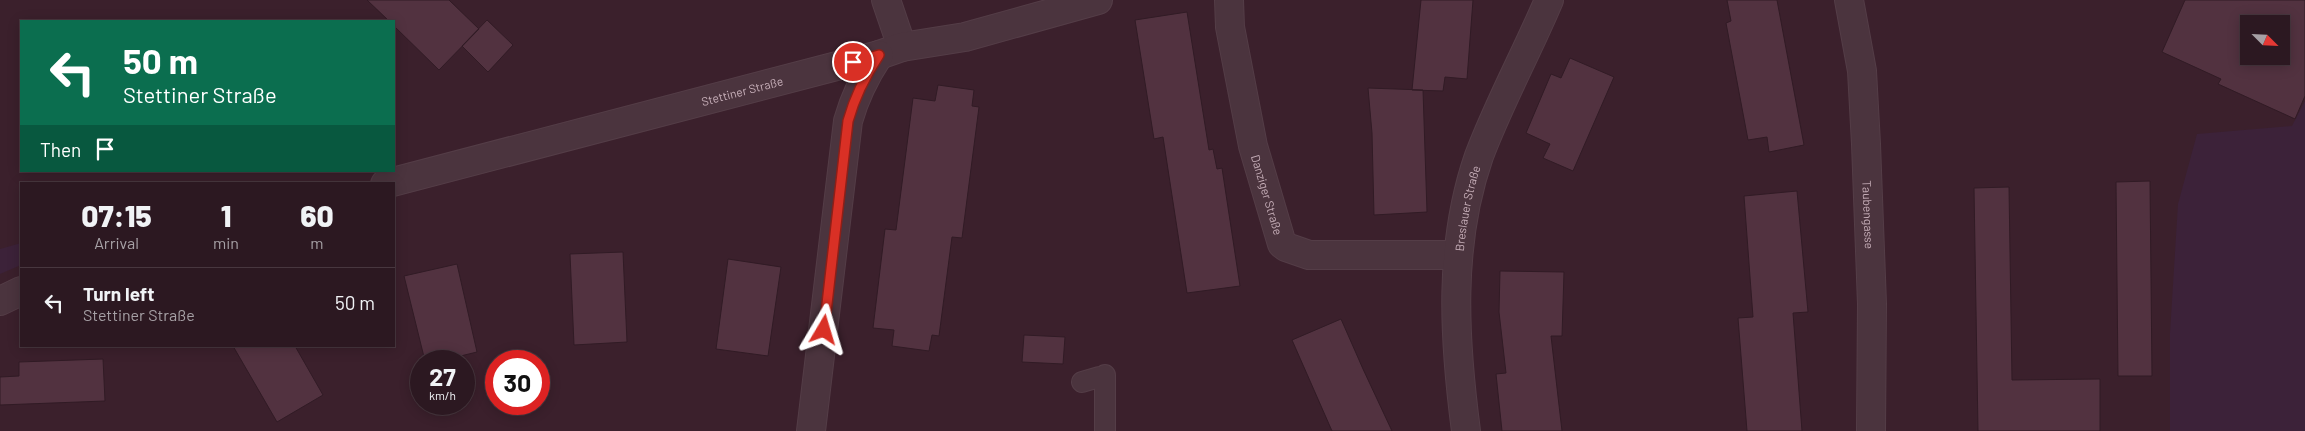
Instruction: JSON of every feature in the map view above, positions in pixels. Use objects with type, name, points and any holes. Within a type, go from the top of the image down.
[{"type":"street","points":[[812,431],[848,121],[854,99],[863,78],[890,51],[886,0]]},
{"type":"street","name":"Stettiner Straße","points":[[393,182],[890,51],[965,37],[1098,0]]},
{"type":"street","name":"Danziger Straße","points":[[1229,0],[1230,27],[1252,146],[1282,244],[1286,248],[1309,255],[1457,255]]},
{"type":"street","name":"Breslauer Straße","points":[[1466,431],[1458,374],[1457,255],[1459,237],[1479,157],[1549,0]]},
{"type":"street","name":"Taubengasse","points":[[1849,0],[1862,71],[1866,144],[1872,304],[1871,431]]},
{"type":"street","points":[[0,301],[20,291]]},
{"type":"lane","points":[[1095,378],[1104,431]]},
{"type":"shaded area","points":[[2305,101],[2305,431],[2170,431],[2170,333],[2178,204],[2197,134],[2292,126]]},
{"type":"shaded area","points":[[20,243],[20,265],[0,274],[0,249]]},
{"type":"building","points":[[367,0],[449,0],[479,29],[439,70],[395,27],[395,20],[388,20]]},
{"type":"building","points":[[1421,0],[1473,0],[1467,79],[1445,77],[1443,91],[1412,90]]},
{"type":"building","points":[[1727,0],[1777,0],[1804,145],[1769,152],[1767,137],[1748,140],[1726,23],[1731,21]]},
{"type":"building","points":[[2185,0],[2305,0],[2305,96],[2295,119],[2218,84],[2221,79],[2162,52]]},
{"type":"building","points":[[1187,12],[1209,150],[1213,149],[1217,169],[1222,168],[1240,286],[1187,293],[1163,137],[1154,139],[1135,20]]},
{"type":"building","points":[[487,20],[513,45],[488,72],[462,46]]},
{"type":"building","points":[[1570,58],[1614,77],[1573,171],[1543,158],[1550,144],[1526,133],[1551,74],[1561,78]]},
{"type":"building","points":[[938,85],[974,90],[972,106],[979,107],[962,238],[952,237],[939,336],[932,335],[929,351],[892,346],[894,330],[873,328],[885,229],[896,230],[913,98],[935,101]]},
{"type":"building","points":[[1368,88],[1423,90],[1427,212],[1374,215],[1372,133]]},
{"type":"building","points":[[2150,181],[2152,376],[2118,376],[2116,182]]},
{"type":"building","points":[[2009,187],[2012,380],[2100,379],[2100,431],[1978,431],[1974,188]]},
{"type":"building","points":[[1797,191],[1808,312],[1793,313],[1802,431],[1747,431],[1738,318],[1753,317],[1744,196]]},
{"type":"building","points":[[623,252],[627,342],[574,345],[570,254]]},
{"type":"building","points":[[728,259],[781,267],[768,356],[716,349]]},
{"type":"building","points":[[457,264],[477,352],[475,352],[475,350],[422,350],[404,276]]},
{"type":"building","points":[[1500,271],[1564,272],[1562,336],[1551,336],[1562,431],[1502,431],[1496,374],[1506,373],[1499,312]]},
{"type":"building","points":[[1341,319],[1392,431],[1332,431],[1292,340]]},
{"type":"building","points":[[1024,335],[1065,337],[1063,364],[1022,362]]},
{"type":"building","points":[[234,347],[296,347],[323,395],[277,422]]},
{"type":"building","points":[[103,359],[105,401],[0,405],[0,377],[19,376],[19,362]]},
{"type":"route","points":[[824,330],[848,121],[854,99],[863,78],[879,55],[853,62]]}]
